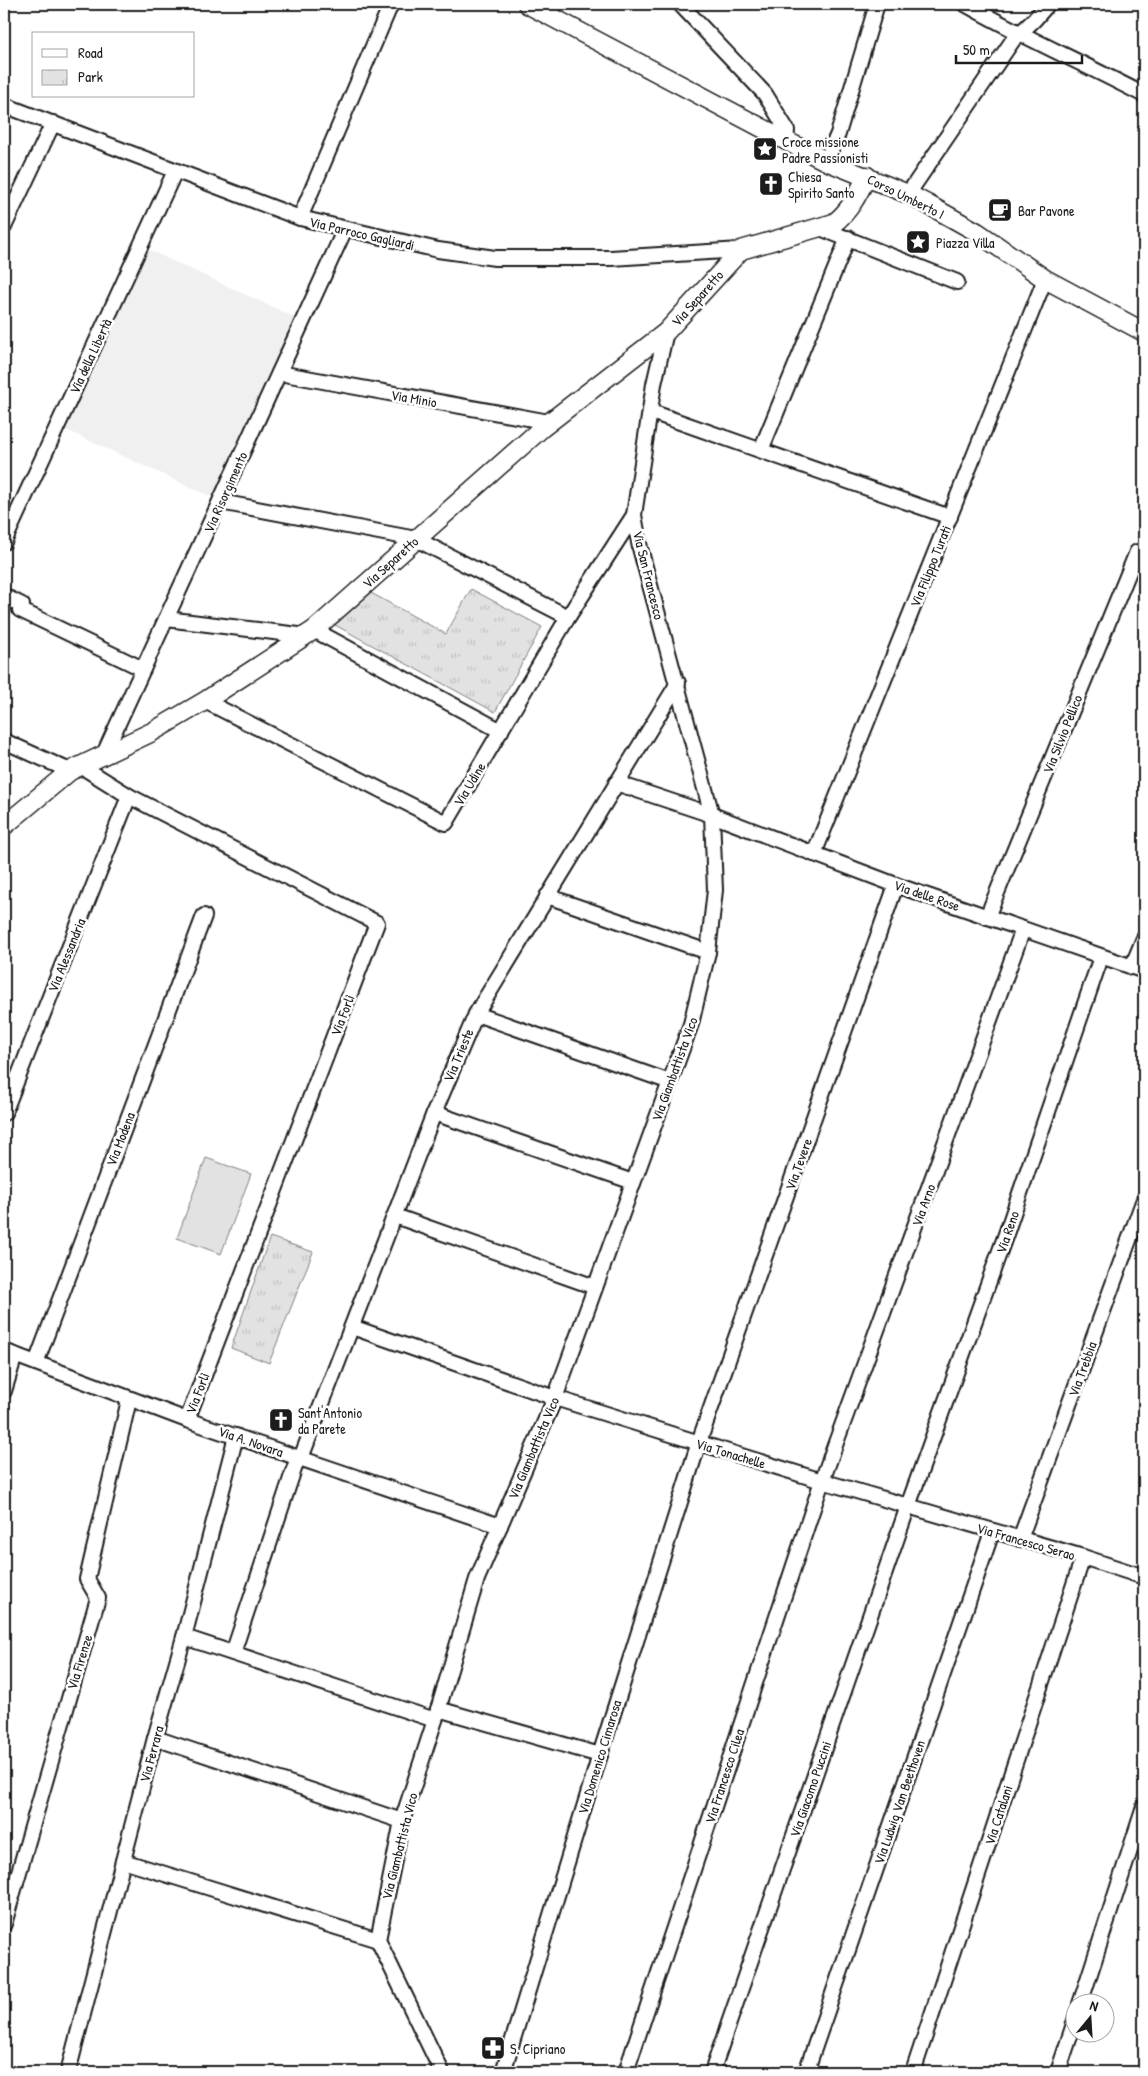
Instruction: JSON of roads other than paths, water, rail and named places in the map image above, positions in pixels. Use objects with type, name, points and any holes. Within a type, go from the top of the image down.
[{"type":"street","points":[[300,218],[391,4]]},
{"type":"street","name":"Corso Umberto I","points":[[527,4],[826,161],[908,194],[977,232],[1045,279],[1144,332]]},
{"type":"street","points":[[680,4],[765,94],[787,130],[786,141]]},
{"type":"street","points":[[826,161],[838,134],[877,4]]},
{"type":"street","points":[[965,4],[1006,27],[1144,95]]},
{"type":"street","points":[[908,194],[1012,40],[1048,4]]},
{"type":"street","name":"Via Parroco Gagliardi","points":[[4,105],[300,218],[438,250],[495,258],[611,258],[741,250]]},
{"type":"street","points":[[4,227],[53,123]]},
{"type":"street","name":"Via della Libertà","points":[[4,542],[175,170]]},
{"type":"street","points":[[741,250],[834,223],[852,205],[867,176]]},
{"type":"street","points":[[820,228],[957,282]]},
{"type":"street","name":"Via Risorgimento","points":[[104,754],[346,229]]},
{"type":"street","points":[[761,450],[848,238]]},
{"type":"street","name":"Via Separetto","points":[[6,820],[76,769],[152,732],[205,702],[310,633],[549,422],[666,332],[741,250]]},
{"type":"street","name":"Via Filippo Turati","points":[[814,854],[1045,279]]},
{"type":"street","name":"Via San Francesco","points":[[666,332],[653,394],[634,515],[640,548],[678,683],[712,815]]},
{"type":"street","name":"Via Minio","points":[[278,373],[549,422]]},
{"type":"street","points":[[657,414],[950,517]]},
{"type":"street","points":[[220,502],[416,539],[568,617]]},
{"type":"street","name":"Via Udine","points":[[205,702],[446,823],[568,617],[634,515]]},
{"type":"street","name":"Via Silvio Pellico","points":[[987,917],[1137,552]]},
{"type":"street","points":[[4,596],[22,605],[20,610],[143,669]]},
{"type":"street","points":[[166,619],[310,633],[501,731]]},
{"type":"street","name":"Via Trieste","points":[[232,1653],[299,1458],[352,1327],[434,1113],[476,1014],[678,683]]},
{"type":"street","name":"Via Forlì","points":[[4,741],[76,769],[377,923],[187,1420]]},
{"type":"street","name":"Via delle Rose","points":[[616,783],[712,815],[896,885],[1138,969]]},
{"type":"street","name":"Via Alessandria","points":[[4,1113],[129,796]]},
{"type":"street","name":"Via Giambattista Vico","points":[[378,1940],[402,1821],[437,1714],[476,1579],[555,1398],[691,1024],[708,952],[715,890],[712,815]]},
{"type":"street","name":"Via Tevere","points":[[699,1442],[896,885]]},
{"type":"street","points":[[547,896],[708,952]]},
{"type":"street","name":"Via Modena","points":[[36,1362],[204,916]]},
{"type":"street","name":"Via Arno","points":[[822,1481],[1023,930]]},
{"type":"street","points":[[1138,969],[1144,938]]},
{"type":"street","name":"Via Reno","points":[[908,1506],[1006,1234],[1101,956]]},
{"type":"street","points":[[476,1014],[670,1082]]},
{"type":"street","points":[[434,1113],[633,1182]]},
{"type":"street","name":"Via Trebbia","points":[[1020,1539],[1144,1199]]},
{"type":"street","points":[[395,1216],[595,1287]]},
{"type":"street","name":"Via Tonachelle","points":[[352,1327],[555,1398],[908,1506]]},
{"type":"street","points":[[4,1391],[9,1353]]},
{"type":"street","name":"Via A. Novara","points":[[9,1353],[129,1400],[500,1526]]},
{"type":"street","name":"Via Firenze","points":[[4,1924],[98,1598],[87,1579],[129,1400]]},
{"type":"street","name":"Via Ferrara","points":[[68,2072],[236,1436]]},
{"type":"street","name":"Via Domenico Cimarosa","points":[[502,2072],[699,1442]]},
{"type":"street","name":"Via Francesco Cilea","points":[[626,2072],[822,1481]]},
{"type":"street","name":"Via Francesco Serao","points":[[908,1506],[992,1532],[1084,1557],[1144,1577]]},
{"type":"street","name":"Via Giacomo Puccini","points":[[712,2072],[908,1506]]},
{"type":"street","name":"Via Ludwig Van Beethoven","points":[[806,2072],[992,1532]]},
{"type":"street","name":"Via Catalani","points":[[913,2072],[1084,1557]]},
{"type":"street","points":[[184,1637],[437,1714],[600,1755]]},
{"type":"street","points":[[155,1738],[402,1821]]},
{"type":"street","points":[[1083,1994],[1144,1807]]},
{"type":"street","points":[[123,1861],[378,1940],[442,2072]]},
{"type":"street","points":[[1058,2072],[1067,2044]]},
{"type":"place","name":"Croce missione Padre Passionisti","points":[[765,149]]},
{"type":"place","name":"Chiesa Spirito Santo","points":[[771,184]]},
{"type":"place","name":"Bar Pavone","points":[[1000,210]]},
{"type":"place","name":"Piazza Villa","points":[[918,242]]},
{"type":"place","name":"Sant'Antonio da Parete","points":[[281,1420]]},
{"type":"place","name":"S. Cipriano","points":[[493,2048]]}]
